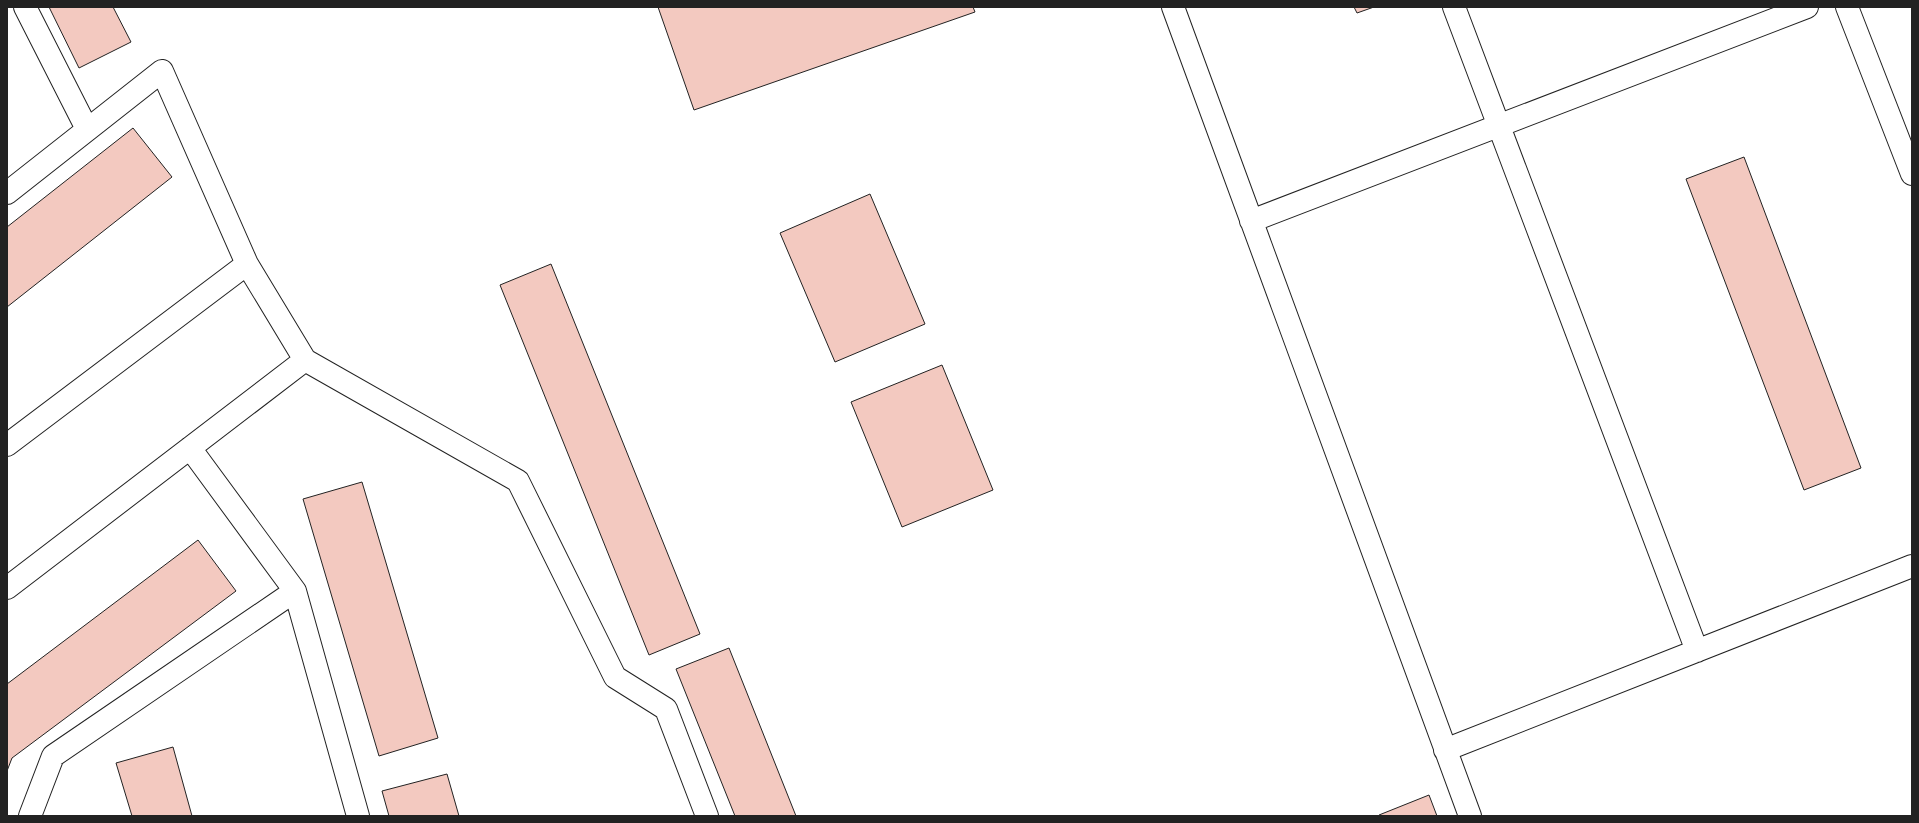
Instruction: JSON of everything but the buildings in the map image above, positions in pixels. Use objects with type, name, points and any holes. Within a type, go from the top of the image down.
[{"type":"street","points":[[25,7],[87,129]]},
{"type":"street","points":[[1173,7],[1470,816]]},
{"type":"street","points":[[1454,7],[1697,651]]},
{"type":"street","points":[[1252,221],[1807,7]]},
{"type":"street","points":[[1847,7],[1912,174]]},
{"type":"street","points":[[7,193],[162,71],[247,264],[305,360],[518,481],[615,677],[666,709],[707,816]]},
{"type":"street","points":[[7,445],[247,264]]},
{"type":"street","points":[[7,588],[305,360]]},
{"type":"street","points":[[190,448],[295,590],[358,816]]},
{"type":"street","points":[[1445,750],[1912,566]]},
{"type":"street","points":[[30,816],[53,756],[295,590]]}]
